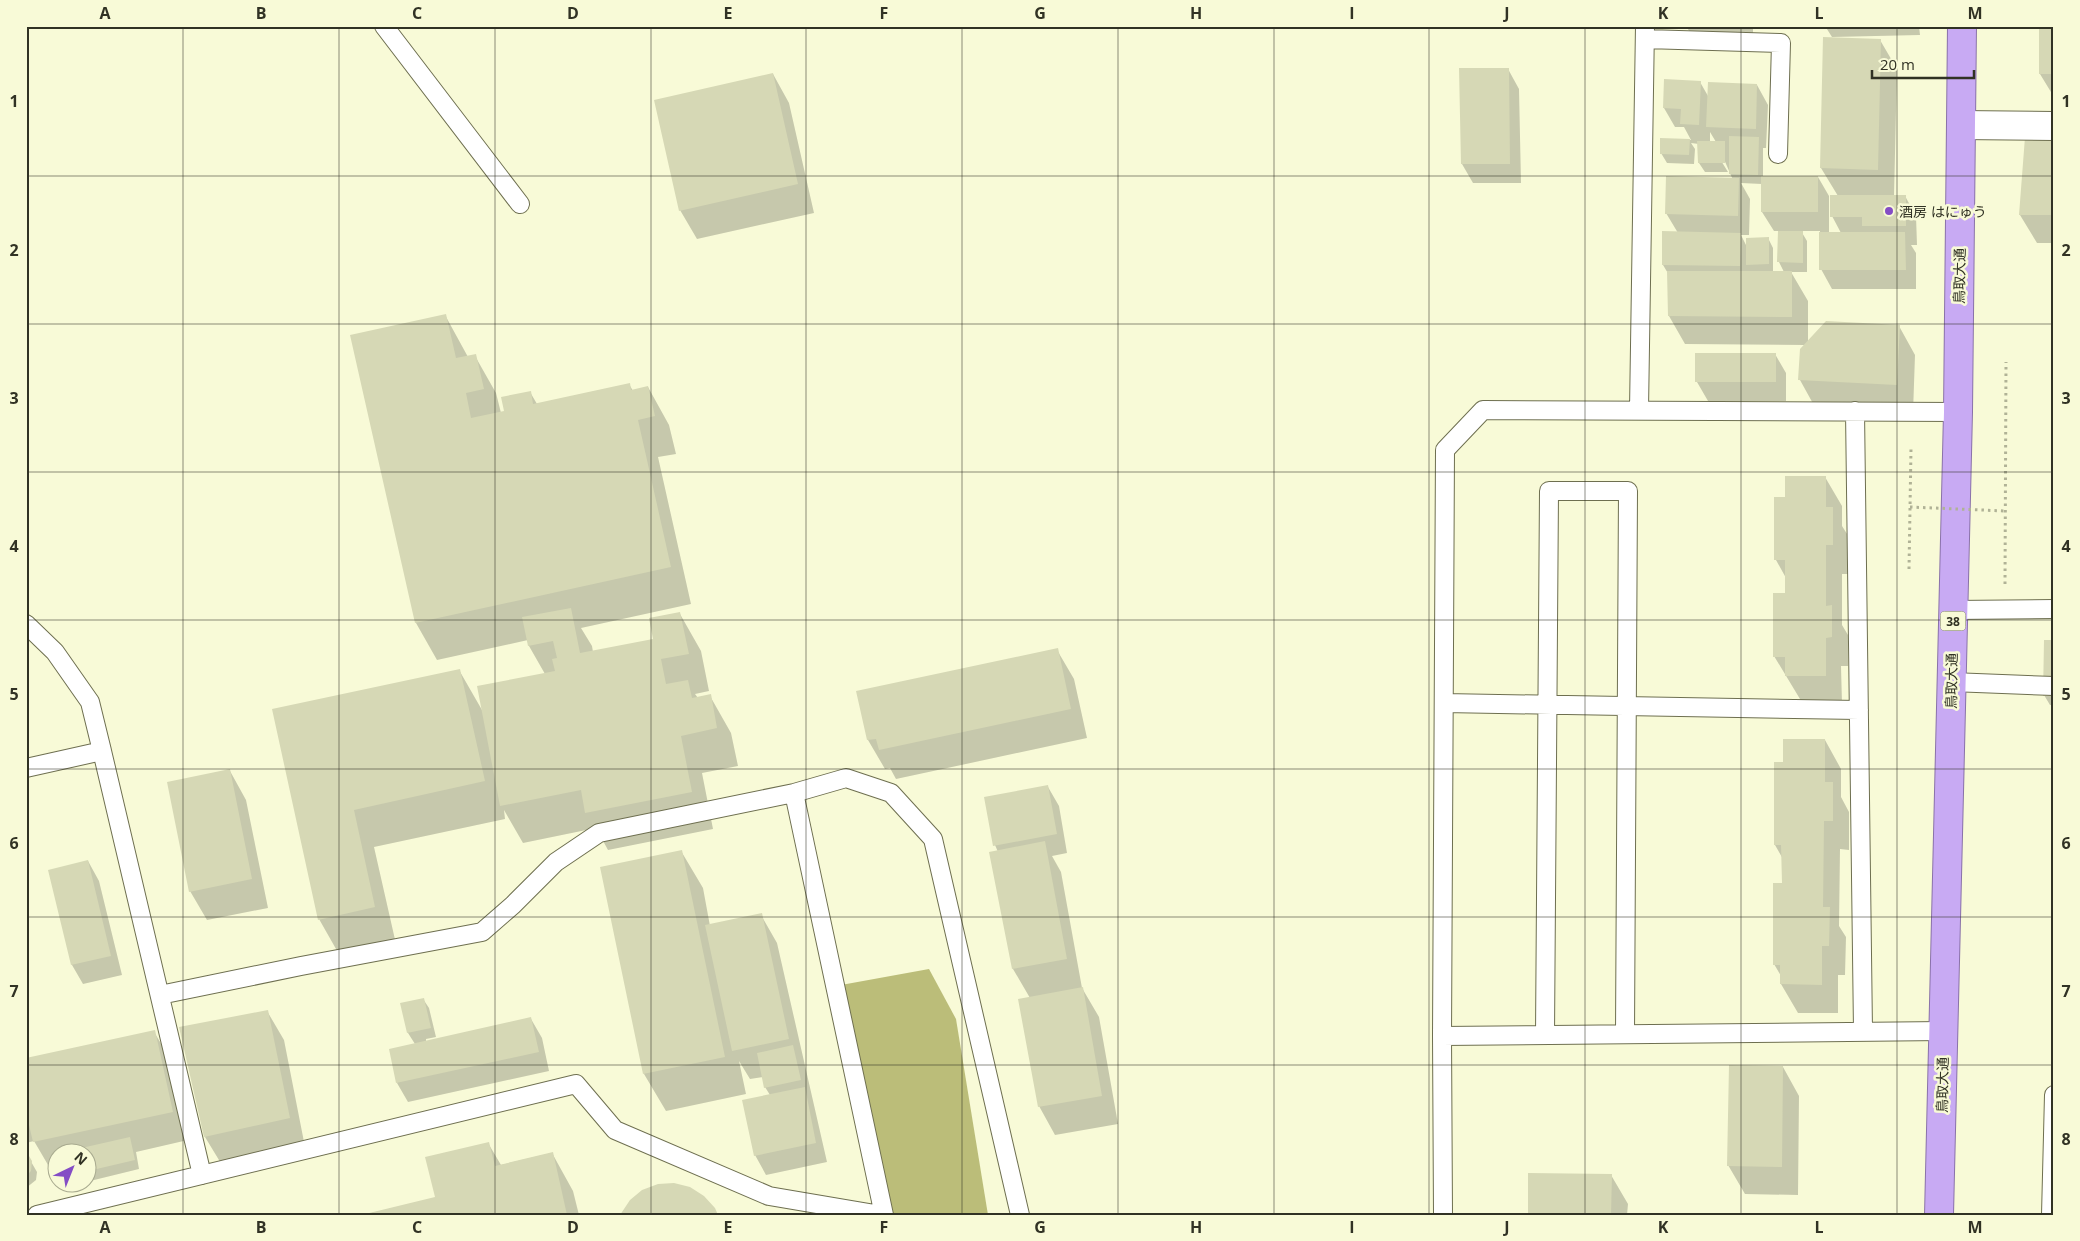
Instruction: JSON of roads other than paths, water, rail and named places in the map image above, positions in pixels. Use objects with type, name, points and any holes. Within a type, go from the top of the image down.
[{"type":"highway","name":"鳥取大通","points":[[1939,1215],[1958,412],[1962,26]]},
{"type":"street","points":[[1961,126],[2054,126]]},
{"type":"lane","points":[[384,26],[520,204]]},
{"type":"lane","points":[[1639,410],[1645,33],[1781,43],[1778,154]]},
{"type":"lane","points":[[1443,1215],[1445,450],[1483,410],[1958,412]]},
{"type":"lane","points":[[1855,411],[1863,1032]]},
{"type":"lane","points":[[1546,1035],[1549,490],[1628,491],[1625,1034]]},
{"type":"lane","points":[[1953,610],[2054,609]]},
{"type":"lane","points":[[26,624],[55,652],[90,702],[202,1175]]},
{"type":"lane","points":[[1951,682],[2054,686]]},
{"type":"lane","points":[[1444,703],[1859,710]]},
{"type":"lane","points":[[26,768],[102,751]]},
{"type":"lane","points":[[160,995],[482,932],[513,905],[556,862],[599,832],[794,793],[846,778],[890,793],[933,839],[1020,1215]]},
{"type":"lane","points":[[37,1215],[576,1084],[615,1130],[769,1196],[882,1215],[794,793]]},
{"type":"lane","points":[[1442,1036],[1943,1031]]},
{"type":"lane","points":[[2051,1215],[2054,1095]]},
{"type":"place","name":"酒房 はにゅう","points":[[1889,211]]}]
